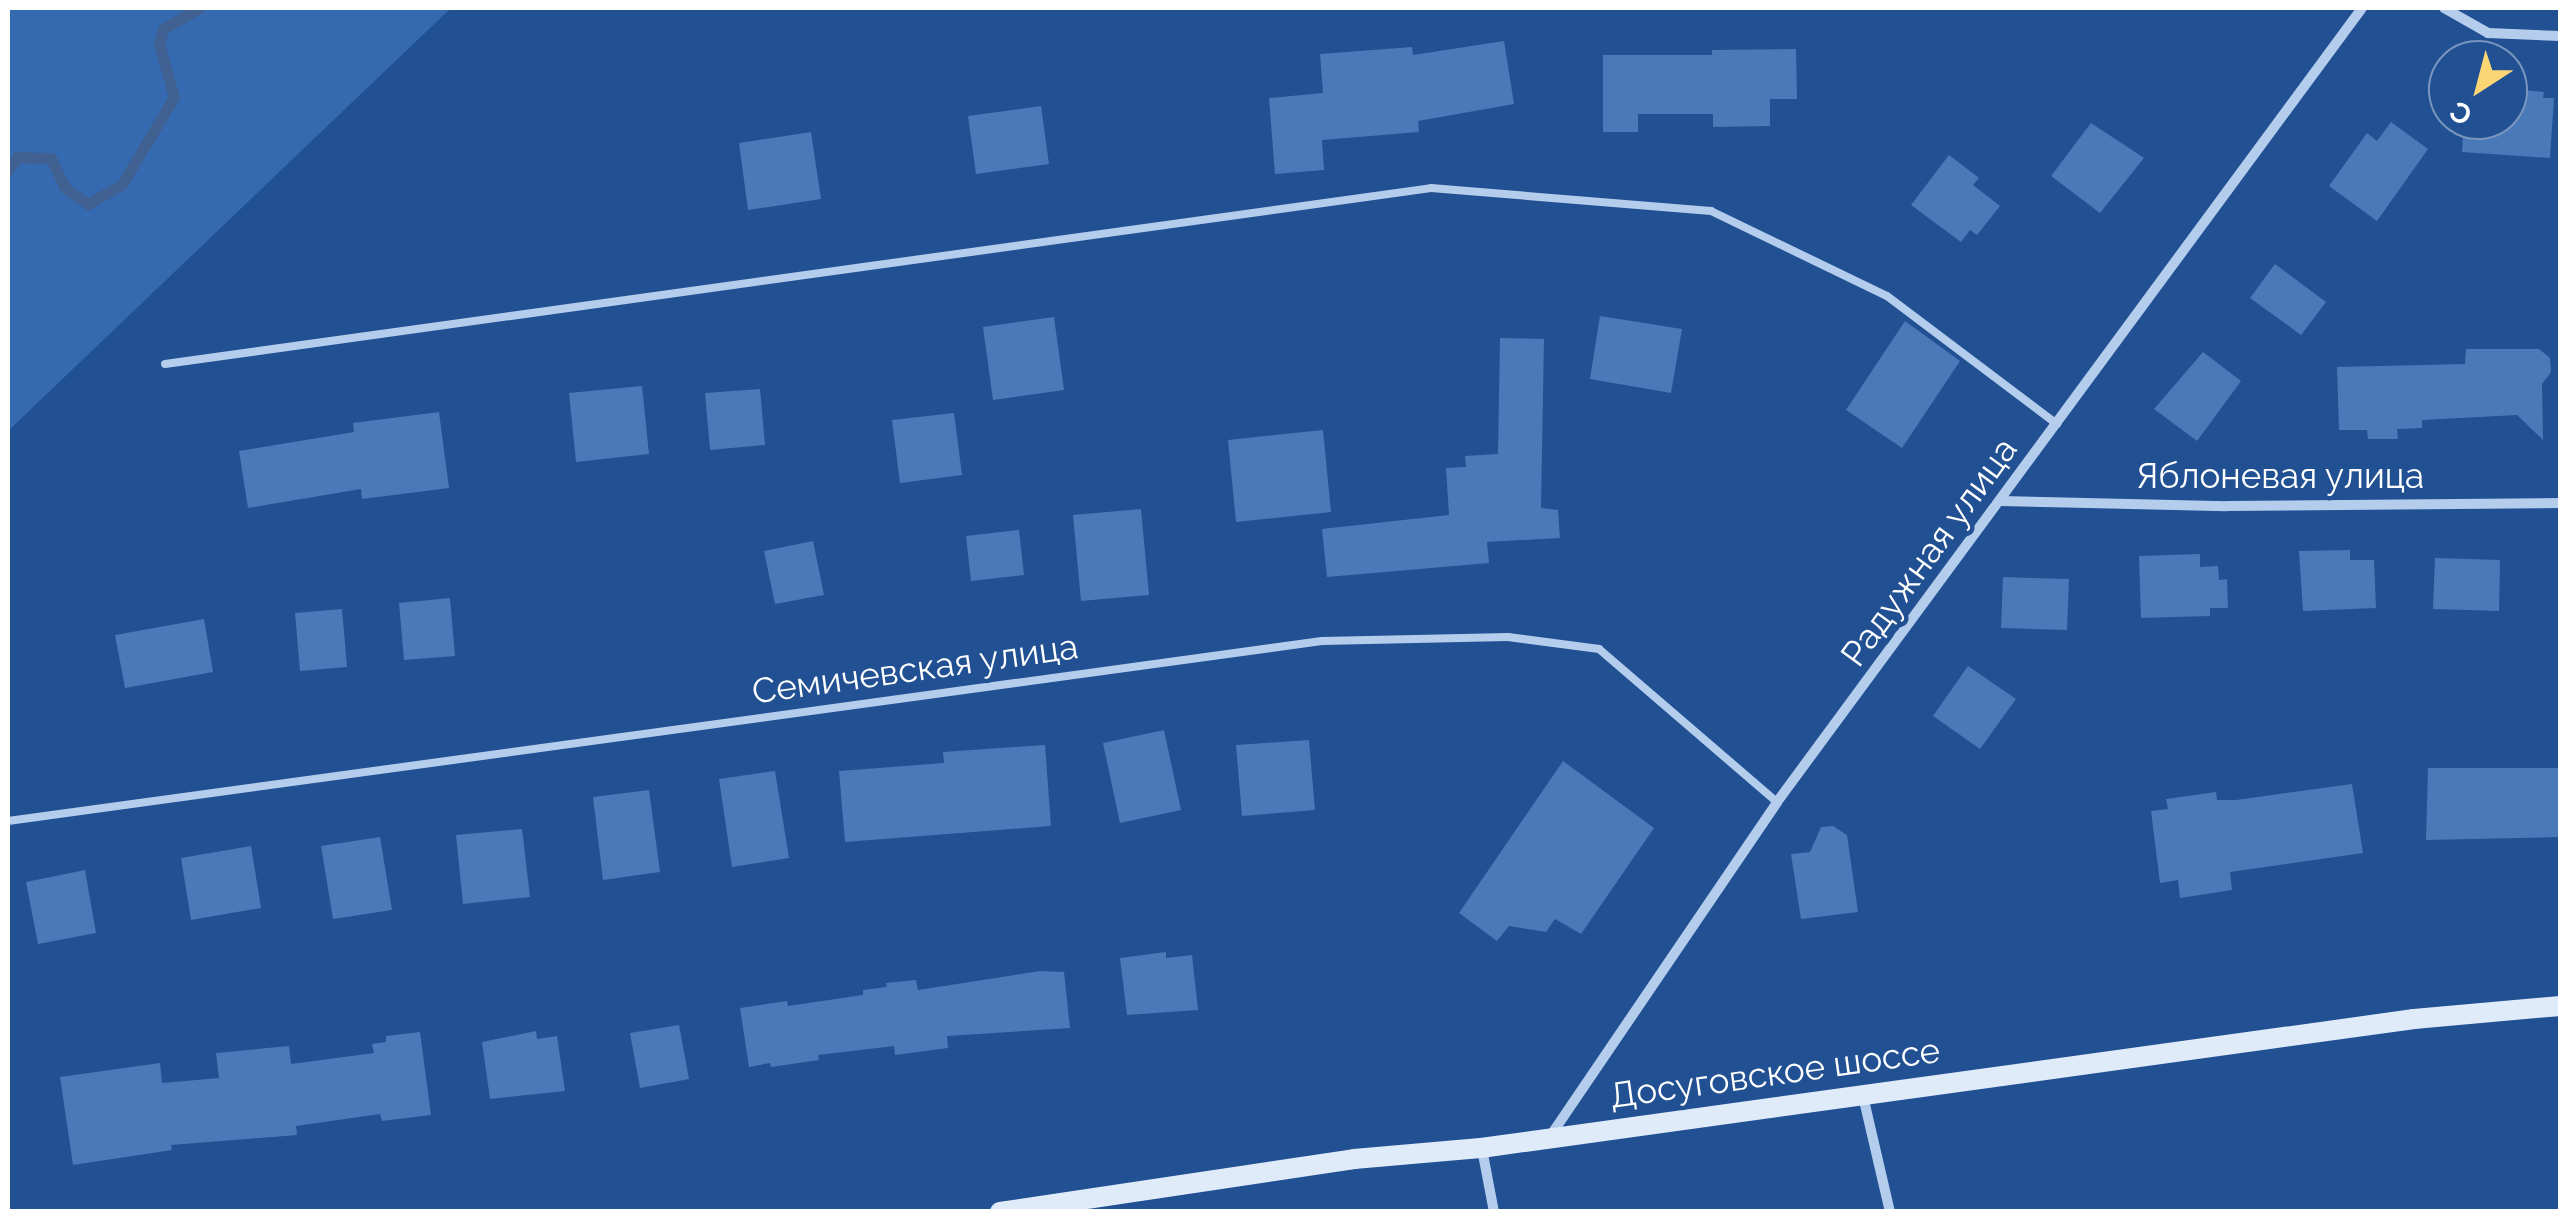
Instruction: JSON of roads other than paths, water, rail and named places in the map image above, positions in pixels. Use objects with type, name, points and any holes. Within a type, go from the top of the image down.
[{"type":"main road","name":"Досуговское шоссе","points":[[1000,1212],[1354,1160],[1482,1148],[2414,1019],[2560,1006]]},
{"type":"street","name":"Радужная улица","points":[[1550,1136],[1778,802],[2362,8]]},
{"type":"street","points":[[2444,8],[2488,33],[2560,36]]},
{"type":"street","name":"Яблоневая улица","points":[[2000,501],[2226,506],[2560,503]]},
{"type":"street","points":[[1862,1095],[1890,1212]]},
{"type":"street","points":[[1482,1148],[1494,1212]]},
{"type":"lane","points":[[165,364],[1431,188],[1711,211],[1887,296],[2057,424]]},
{"type":"lane","name":"Семичевская улица","points":[[8,820],[1322,642],[1508,637],[1599,649],[1778,802]]},
{"type":"waterway","points":[[8,170],[17,157],[51,158],[65,188],[88,204],[122,184],[174,97],[159,44],[163,29],[199,8]]}]
